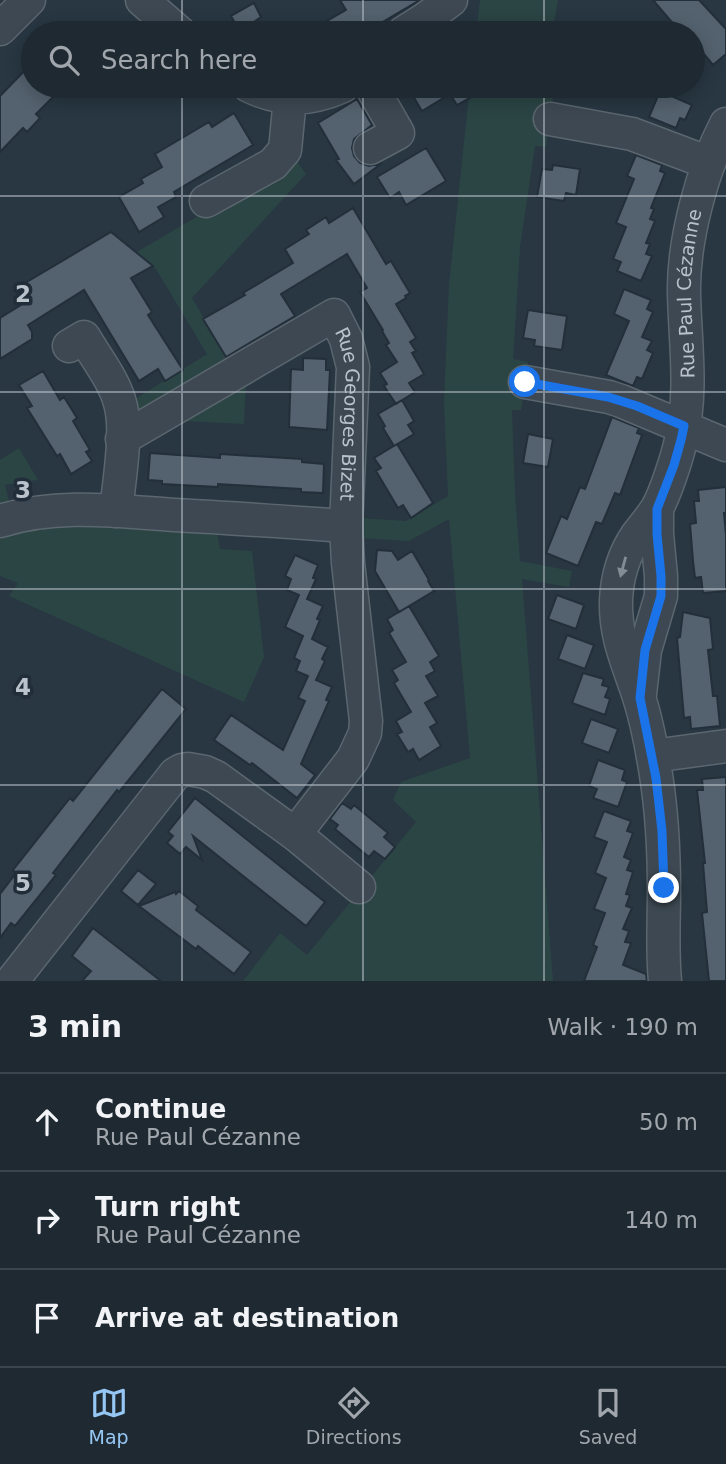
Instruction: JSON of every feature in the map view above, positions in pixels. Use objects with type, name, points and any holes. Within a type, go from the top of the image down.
[{"type":"street","points":[[0,29],[29,0]]},
{"type":"street","points":[[142,0],[166,21]]},
{"type":"street","points":[[422,21],[451,0]]},
{"type":"street","points":[[206,201],[273,164],[285,150],[290,98],[306,98]]},
{"type":"street","points":[[370,148],[398,133],[378,98]]},
{"type":"street","points":[[550,119],[632,134],[709,163]]},
{"type":"street","name":"Rue Paul Cézanne","points":[[665,981],[663,857],[653,756],[640,698],[623,654],[616,601],[626,556],[637,535],[657,509],[681,440],[688,376],[684,275],[689,239],[709,163],[726,124]]},
{"type":"street","name":"Rue Georges Bizet","points":[[122,439],[334,315],[346,339],[353,367],[346,526],[366,721],[365,733],[354,759],[295,834]]},
{"type":"street","points":[[69,346],[84,337],[116,391],[122,414],[116,511]]},
{"type":"street","points":[[525,382],[608,397],[637,406],[726,445]]},
{"type":"street","points":[[0,521],[28,513],[65,509],[346,526]]},
{"type":"street","name":"Rue Paul Cézanne","points":[[640,698],[645,650],[661,596],[657,509]]},
{"type":"street","points":[[653,756],[726,746]]},
{"type":"street","points":[[12,981],[175,774],[182,770],[196,770],[216,777],[295,834],[359,887]]},
{"type":"green space","points":[[480,0],[558,0],[554,21],[477,21]]},
{"type":"green space","points":[[469,98],[553,98],[546,147],[535,146],[520,247],[513,359],[528,362],[521,410],[512,410],[520,561],[572,571],[569,587],[522,579],[553,981],[243,981],[280,933],[307,955],[416,822],[393,800],[401,782],[470,758],[449,519],[409,541],[361,538],[360,518],[406,521],[448,496],[444,402],[449,284]]},
{"type":"green space","points":[[296,160],[306,174],[192,298],[233,368],[137,427],[129,403],[207,354],[156,269],[137,252]]},
{"type":"green space","points":[[246,380],[244,424],[165,420]]},
{"type":"green space","points":[[19,448],[38,480],[5,485],[9,502],[0,504],[0,460]]},
{"type":"green space","points":[[62,522],[217,531],[220,549],[252,551],[264,657],[244,702],[9,596],[18,583],[0,576],[0,537],[28,526]]},
{"type":"building","points":[[340,0],[420,0],[384,21],[327,21],[346,10]]},
{"type":"building","points":[[653,0],[699,0],[726,29],[726,54],[713,65],[705,55],[705,21],[671,21]]},
{"type":"building","points":[[254,3],[261,17],[255,21],[234,21],[231,16]]},
{"type":"building","points":[[21,74],[21,98],[52,98],[36,114],[40,118],[27,132],[23,128],[0,152],[0,96]]},
{"type":"building","points":[[414,98],[443,98],[422,111]]},
{"type":"building","points":[[453,98],[470,98],[457,105]]},
{"type":"building","points":[[657,98],[676,98],[692,105],[685,120],[680,118],[676,128],[649,117]]},
{"type":"building","points":[[357,99],[372,125],[354,139],[354,156],[360,163],[369,166],[382,163],[354,184],[336,160],[339,159],[318,123]]},
{"type":"building","points":[[234,113],[253,145],[174,192],[176,197],[158,207],[164,217],[139,232],[119,197],[143,183],[141,179],[162,167],[155,154],[209,122],[212,127]]},
{"type":"building","points":[[426,148],[446,181],[406,205],[399,192],[390,198],[377,177]]},
{"type":"building","points":[[636,155],[662,165],[660,171],[665,173],[651,208],[654,209],[650,219],[655,221],[646,243],[650,244],[646,254],[652,256],[641,281],[617,271],[621,262],[613,259],[626,227],[616,223],[634,179],[627,176]]},
{"type":"building","points":[[553,165],[580,169],[576,195],[566,193],[564,201],[537,197],[542,169],[552,170]]},
{"type":"building","points":[[353,208],[386,264],[391,261],[410,293],[396,304],[416,338],[410,342],[416,351],[412,353],[424,374],[409,383],[415,392],[396,404],[384,386],[387,384],[380,373],[397,362],[386,345],[389,343],[383,330],[360,292],[367,288],[347,254],[281,294],[295,316],[226,357],[203,319],[293,263],[285,249],[309,234],[306,230],[326,217],[329,223]]},
{"type":"building","points":[[111,232],[153,266],[131,278],[152,312],[148,315],[183,370],[165,381],[158,369],[139,381],[84,290],[28,325],[32,339],[0,359],[0,318],[29,300],[20,286]]},
{"type":"building","points":[[624,289],[651,300],[647,309],[653,312],[642,337],[652,341],[647,350],[653,353],[642,379],[637,377],[633,386],[606,375],[629,321],[614,314]]},
{"type":"building","points":[[528,310],[567,316],[562,350],[534,346],[535,340],[523,338]]},
{"type":"building","points":[[303,358],[326,359],[326,370],[330,370],[327,430],[289,427],[291,369],[303,370]]},
{"type":"building","points":[[43,371],[60,400],[64,397],[77,418],[73,421],[90,450],[86,452],[92,461],[71,474],[27,408],[32,406],[19,385]]},
{"type":"building","points":[[402,400],[414,421],[408,425],[414,434],[394,446],[378,414]]},
{"type":"building","points":[[612,417],[639,428],[637,433],[642,435],[620,495],[615,493],[602,524],[596,522],[578,566],[546,553],[561,516],[567,519],[580,487],[585,489]]},
{"type":"building","points":[[528,434],[553,439],[548,467],[523,463]]},
{"type":"building","points":[[397,444],[433,503],[411,518],[403,505],[398,508],[376,471],[381,468],[374,458]]},
{"type":"building","points":[[150,453],[220,458],[220,454],[302,459],[302,462],[324,464],[323,493],[301,492],[301,489],[218,484],[218,487],[162,484],[162,481],[148,480]]},
{"type":"building","points":[[726,487],[726,591],[703,593],[701,577],[695,578],[693,561],[690,524],[696,523],[694,501],[699,501],[698,490]]},
{"type":"building","points":[[377,550],[392,551],[398,560],[412,551],[434,591],[399,612],[375,571]]},
{"type":"building","points":[[295,555],[318,565],[313,578],[316,579],[307,599],[323,606],[312,639],[328,647],[316,680],[332,687],[326,700],[329,701],[301,764],[315,775],[297,798],[252,763],[250,765],[214,740],[231,715],[283,750],[305,701],[298,698],[308,676],[296,671],[300,661],[294,658],[303,636],[285,627],[299,595],[287,590],[291,579],[285,576]]},
{"type":"building","points":[[557,595],[584,605],[576,629],[548,619]]},
{"type":"building","points":[[409,606],[439,656],[430,662],[435,671],[426,676],[438,696],[425,703],[437,723],[430,727],[441,746],[419,760],[413,749],[408,752],[397,734],[402,732],[396,721],[411,712],[394,683],[398,680],[392,670],[406,662],[389,633],[393,630],[387,619]]},
{"type":"building","points":[[683,612],[710,618],[713,649],[708,650],[713,696],[717,696],[720,726],[691,729],[690,717],[684,718],[677,638],[680,637]]},
{"type":"building","points":[[567,635],[594,645],[585,669],[558,659]]},
{"type":"building","points":[[583,673],[604,679],[602,685],[609,687],[605,697],[610,699],[605,715],[572,703]]},
{"type":"building","points":[[162,689],[186,709],[119,792],[117,790],[53,873],[56,875],[15,926],[11,923],[0,938],[0,894],[16,873],[13,870],[70,798],[73,801]]},
{"type":"building","points":[[591,719],[618,729],[609,753],[582,743]]},
{"type":"building","points":[[598,760],[625,770],[622,780],[627,782],[618,807],[593,798],[597,789],[589,786]]},
{"type":"building","points":[[726,777],[726,981],[709,981],[702,913],[707,912],[705,863],[697,790],[703,790],[702,779]]},
{"type":"building","points":[[195,798],[325,902],[306,926],[193,836],[202,860],[186,847],[180,854],[167,843],[173,836],[168,832]]},
{"type":"building","points":[[342,803],[351,809],[354,805],[388,833],[384,837],[395,847],[385,859],[374,851],[369,857],[335,829],[338,825],[330,819]]},
{"type":"building","points":[[604,811],[631,821],[627,831],[633,833],[624,857],[631,860],[627,870],[633,872],[626,894],[630,895],[626,906],[632,908],[623,929],[629,931],[625,942],[631,943],[623,965],[646,974],[647,981],[584,981],[597,947],[593,945],[605,913],[594,909],[606,878],[595,873],[607,842],[594,837]]},
{"type":"building","points":[[138,870],[156,884],[138,905],[121,891]]},
{"type":"building","points":[[179,891],[198,906],[196,910],[251,952],[234,974],[139,906]]},
{"type":"building","points":[[93,928],[161,981],[82,981],[91,971],[72,956]]},
{"type":"route","points":[[525,382],[608,397],[684,426],[674,465],[657,509],[661,596],[645,650],[640,698],[656,778],[662,831],[664,888]]}]
